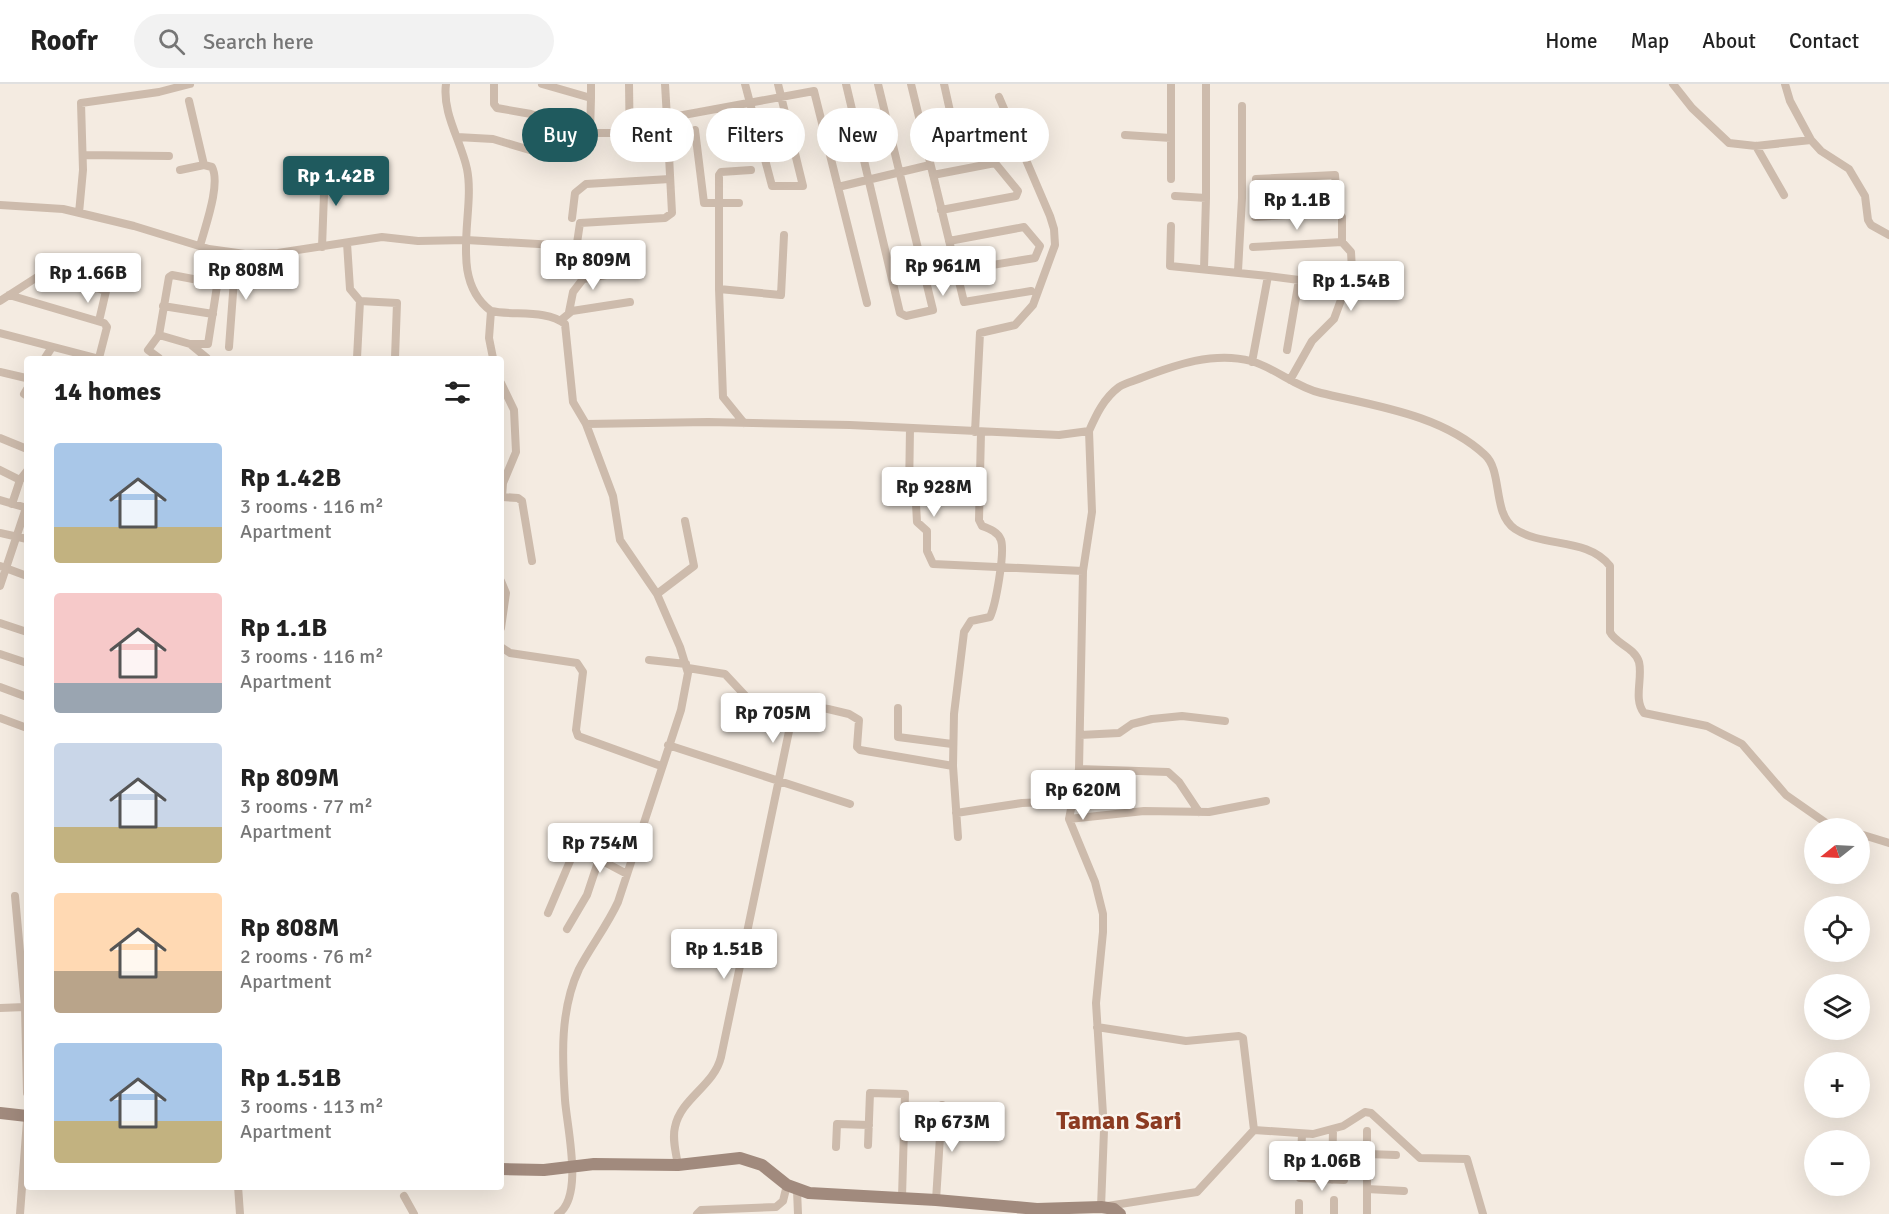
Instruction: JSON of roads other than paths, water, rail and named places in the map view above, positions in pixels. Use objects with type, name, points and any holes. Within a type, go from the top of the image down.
[{"type":"street","points":[[79,213],[83,155],[81,103],[159,92],[190,84]]},
{"type":"street","points":[[446,84],[445,98],[468,176],[467,264],[474,288],[484,306],[491,311],[545,316],[561,320],[567,331],[573,402],[586,424],[612,496],[620,540],[657,594],[687,666],[681,710],[612,916],[576,978],[566,1012],[563,1055],[572,1166],[569,1202],[558,1214]]},
{"type":"street","points":[[494,84],[494,104],[497,108],[522,112]]},
{"type":"street","points":[[542,84],[591,98]]},
{"type":"street","points":[[591,84],[591,108]]},
{"type":"street","points":[[629,84],[629,108]]},
{"type":"street","points":[[665,84],[666,108]]},
{"type":"street","points":[[745,84],[772,186],[803,186],[778,84]]},
{"type":"street","points":[[846,84],[900,313],[906,316],[933,310],[878,84]]},
{"type":"street","points":[[911,84],[917,108]]},
{"type":"street","points":[[944,84],[949,108]]},
{"type":"street","points":[[1171,84],[1171,179]]},
{"type":"street","points":[[1204,269],[1206,84]]},
{"type":"street","points":[[1673,84],[1692,108],[1729,143],[1756,146],[1811,140]]},
{"type":"street","points":[[1785,84],[1790,101],[1811,140],[1821,151],[1840,161],[1856,178],[1865,196],[1870,222],[1889,235]]},
{"type":"street","points":[[729,108],[781,98],[813,87],[867,303]]},
{"type":"street","points":[[958,837],[952,744],[964,632],[971,621],[990,617],[998,601],[999,566],[1003,548],[1000,538],[992,530],[982,526],[979,520],[980,333],[1013,326],[1024,317],[1042,287],[1055,245],[1050,216],[999,97]]},
{"type":"street","points":[[189,101],[204,165]]},
{"type":"street","points":[[1239,272],[1242,105]]},
{"type":"street","points":[[695,130],[703,201],[705,204],[739,203]]},
{"type":"street","points":[[1125,135],[1171,138]]},
{"type":"street","points":[[457,137],[493,139],[522,148]]},
{"type":"street","points":[[1756,146],[1784,195]]},
{"type":"street","points":[[83,155],[169,156]]},
{"type":"street","points":[[0,205],[45,207],[79,213],[134,226],[200,246],[236,253],[263,254],[382,237],[418,241],[466,240],[573,246],[577,243],[580,223],[665,218],[672,213],[669,162]]},
{"type":"street","points":[[929,162],[964,302],[1031,291]]},
{"type":"street","points":[[933,174],[995,163],[1018,191],[1016,196],[941,210]]},
{"type":"street","points":[[180,170],[204,165],[212,167],[215,182],[200,246]]},
{"type":"street","points":[[838,187],[930,165]]},
{"type":"street","points":[[322,247],[325,167]]},
{"type":"street","points":[[744,423],[723,397],[720,173],[751,170]]},
{"type":"street","points":[[1256,180],[1335,175],[1338,212],[1342,217],[1341,242]]},
{"type":"street","points":[[572,218],[575,193],[586,184],[670,179]]},
{"type":"street","points":[[1175,196],[1206,198]]},
{"type":"street","points":[[1255,217],[1338,212]]},
{"type":"street","points":[[1171,226],[1170,266],[1299,280],[1316,278]]},
{"type":"street","points":[[949,241],[1024,227],[1040,246],[1035,258],[956,271]]},
{"type":"street","points":[[720,289],[781,295],[784,235]]},
{"type":"street","points":[[1253,247],[1341,242],[1350,249],[1353,263],[1337,311],[1330,324],[1310,344],[1290,380]]},
{"type":"street","points":[[347,243],[350,289],[360,301],[357,356]]},
{"type":"street","points":[[229,347],[236,253]]},
{"type":"street","points":[[561,320],[569,312],[573,292],[590,266]]},
{"type":"street","points":[[0,301],[45,272],[106,291],[99,321]]},
{"type":"street","points":[[583,279],[618,273]]},
{"type":"street","points":[[156,356],[148,350],[159,335],[169,277],[172,275],[214,283],[217,286],[208,344],[190,344],[159,335]]},
{"type":"street","points":[[1252,362],[1268,276]]},
{"type":"street","points":[[1287,350],[1299,280]]},
{"type":"street","points":[[9,295],[99,321],[107,327],[98,356]]},
{"type":"street","points":[[360,301],[397,303],[395,356]]},
{"type":"street","points":[[569,312],[630,302]]},
{"type":"street","points":[[163,306],[213,314]]},
{"type":"street","points":[[491,311],[489,338],[493,356]]},
{"type":"street","points":[[0,333],[89,356]]},
{"type":"street","points":[[190,344],[205,356]]},
{"type":"street","points":[[46,356],[52,347]]},
{"type":"street","points":[[1101,1207],[1104,1130],[1096,1003],[1103,914],[1095,882],[1069,819],[1079,769],[1083,571],[1092,512],[1089,431],[1099,408],[1120,387],[1159,371],[1212,358],[1252,362],[1274,369],[1309,390],[1434,422],[1477,448],[1491,462],[1495,488],[1511,526],[1521,533],[1553,543],[1589,550],[1601,556],[1610,566],[1610,632],[1614,638],[1625,644],[1639,662],[1640,706],[1644,713],[1707,726],[1742,744],[1786,795],[1819,818]]},
{"type":"street","points":[[0,372],[24,378]]},
{"type":"street","points":[[504,390],[513,410],[516,452],[504,481]]},
{"type":"street","points":[[586,424],[744,423],[1059,435],[1089,431]]},
{"type":"street","points":[[910,428],[909,494],[916,504],[917,522],[927,531],[927,552],[933,564],[1083,571]]},
{"type":"street","points":[[0,438],[24,448]]},
{"type":"street","points":[[0,470],[20,480]]},
{"type":"street","points":[[12,504],[24,475]]},
{"type":"street","points":[[504,497],[518,498],[522,501],[532,561]]},
{"type":"street","points":[[0,500],[24,507]]},
{"type":"street","points":[[0,586],[3,567],[24,516]]},
{"type":"street","points":[[657,594],[694,566],[686,520]]},
{"type":"street","points":[[0,533],[24,539]]},
{"type":"street","points":[[3,567],[24,575]]},
{"type":"street","points":[[504,584],[506,593],[504,607]]},
{"type":"street","points":[[0,622],[24,631]]},
{"type":"street","points":[[504,649],[510,653],[577,663],[583,672],[576,730],[578,736],[661,766]]},
{"type":"street","points":[[0,654],[24,662]]},
{"type":"street","points":[[650,660],[725,674],[754,705],[794,712],[813,706],[849,714],[859,720],[857,747],[860,750],[952,766]]},
{"type":"street","points":[[0,687],[24,696]]},
{"type":"street","points":[[898,708],[898,737],[952,744]]},
{"type":"street","points":[[678,1165],[674,1133],[676,1122],[688,1101],[715,1073],[721,1058],[794,712]]},
{"type":"street","points":[[1080,735],[1119,733],[1135,723],[1161,718],[1182,716],[1225,721]]},
{"type":"street","points":[[0,718],[24,727]]},
{"type":"street","points":[[668,745],[850,804]]},
{"type":"street","points":[[1079,769],[1168,772],[1179,782],[1199,812]]},
{"type":"street","points":[[956,813],[1022,803],[1071,801]]},
{"type":"street","points":[[1069,819],[1144,812],[1199,812],[1266,801]]},
{"type":"street","points":[[1870,837],[1889,843]]},
{"type":"street","points":[[548,913],[560,888],[574,848],[625,874]]},
{"type":"street","points":[[567,929],[587,895],[599,859]]},
{"type":"street","points":[[597,932],[625,874]]},
{"type":"street","points":[[15,896],[24,996]]},
{"type":"street","points":[[0,1008],[24,1007]]},
{"type":"street","points":[[504,1169],[544,1170],[572,1166],[678,1165],[747,1160],[762,1165],[792,1188],[814,1194],[903,1197],[1037,1209],[1101,1207],[1197,1192],[1254,1130],[1243,1038],[1239,1036],[1186,1041],[1097,1027]]},
{"type":"street","points":[[868,1145],[870,1093],[905,1094],[903,1197]]},
{"type":"street","points":[[936,1200],[942,1105]]},
{"type":"street","points":[[1254,1130],[1302,1134],[1333,1129],[1361,1112],[1368,1112],[1416,1156],[1427,1159],[1465,1158],[1469,1161],[1483,1214]]},
{"type":"street","points":[[0,1113],[24,1117]]},
{"type":"street","points":[[836,1147],[837,1124],[868,1125]]},
{"type":"street","points":[[1332,1180],[1333,1129]]},
{"type":"street","points":[[1367,1131],[1367,1214]]},
{"type":"street","points":[[1302,1134],[1300,1178],[1344,1180]]},
{"type":"street","points":[[1367,1154],[1396,1155]]},
{"type":"street","points":[[20,1214],[24,1159]]},
{"type":"street","points":[[697,1214],[701,1210],[776,1207],[792,1188]]},
{"type":"street","points":[[792,1188],[798,1214]]},
{"type":"street","points":[[1367,1189],[1404,1191]]},
{"type":"street","points":[[238,1190],[240,1214]]},
{"type":"street","points":[[404,1196],[414,1214]]},
{"type":"street","points":[[1334,1200],[1334,1214]]},
{"type":"street","points":[[1299,1203],[1299,1214]]},
{"type":"street","points":[[1101,1207],[1114,1209],[1120,1214]]},
{"type":"district","name":"Taman Sari","points":[[1119,1120]]}]
